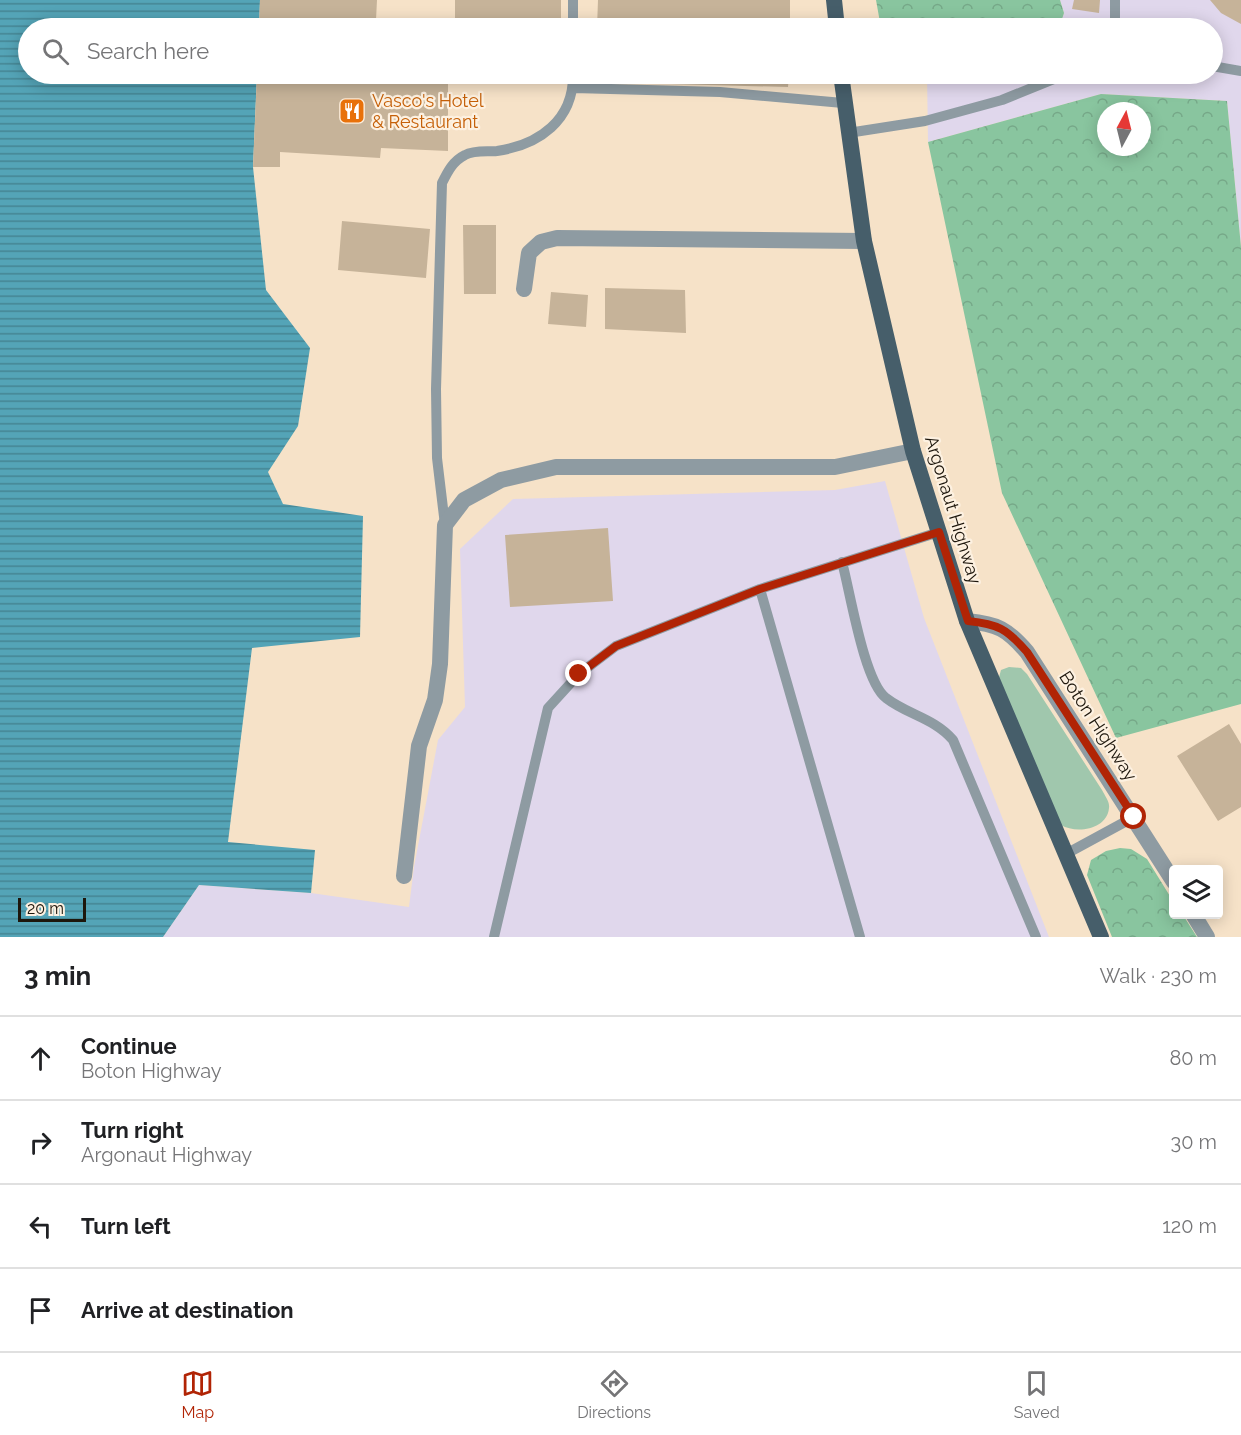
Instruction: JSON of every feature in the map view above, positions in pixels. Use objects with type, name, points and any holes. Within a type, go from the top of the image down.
[{"type":"main road","points":[[834,0],[836,18]]},
{"type":"main road","name":"Argonaut Highway","points":[[842,84],[864,241],[913,451],[968,621],[1101,937]]},
{"type":"street","points":[[524,290],[529,253],[541,242],[557,238],[864,241]]},
{"type":"street","points":[[404,876],[419,746],[435,700],[440,664],[445,525],[464,500],[501,480],[556,467],[835,467],[913,451]]},
{"type":"street","name":"Boton Highway","points":[[968,621],[992,624],[1011,634],[1027,652],[1169,875]]},
{"type":"street","points":[[1196,919],[1207,937]]},
{"type":"lane","points":[[573,0],[573,18]]},
{"type":"lane","points":[[1115,0],[1115,18]]},
{"type":"lane","points":[[1223,68],[1241,71]]},
{"type":"lane","points":[[445,525],[437,458],[436,389],[442,183],[451,166],[467,154],[519,146],[540,138],[558,120],[574,88],[574,84]]},
{"type":"lane","points":[[848,133],[925,121],[1002,100],[1041,84]]},
{"type":"lane","points":[[574,88],[720,92],[843,103]]},
{"type":"lane","points":[[494,937],[548,708],[579,674],[616,646],[760,589],[939,532]]},
{"type":"lane","points":[[842,562],[870,675],[885,698],[942,727],[953,740],[1036,937]]},
{"type":"lane","points":[[760,589],[860,937]]},
{"type":"lane","points":[[1065,855],[1134,817]]},
{"type":"shaded area","points":[[1060,0],[1241,0],[1241,247],[1227,101],[1101,94],[928,142],[927,84],[1223,84],[1223,18],[1062,18],[1064,13]]},
{"type":"shaded area","points":[[885,481],[924,618],[1049,937],[163,937],[199,885],[311,893],[409,907],[414,867],[438,740],[465,707],[460,549],[513,499],[835,490]]},
{"type":"green space","points":[[876,0],[1060,0],[1064,13],[1062,18],[879,18]]},
{"type":"green space","points":[[1101,94],[1227,101],[1241,247],[1241,704],[1116,738],[1002,493],[928,142]]},
{"type":"green space","points":[[1009,667],[1021,668],[1027,674],[1106,797],[1109,806],[1107,815],[1097,825],[1075,829],[1061,825],[998,681],[1001,670]]},
{"type":"green space","points":[[1120,848],[1131,849],[1147,859],[1169,895],[1169,919],[1186,919],[1197,937],[1112,937],[1087,875],[1091,860],[1106,851]]},
{"type":"water","points":[[0,0],[260,0],[259,18],[18,18],[18,84],[257,84],[253,167],[266,290],[310,348],[298,426],[268,472],[283,504],[363,516],[360,637],[252,648],[228,842],[315,850],[311,893],[199,885],[163,937],[0,937]]},
{"type":"building","points":[[260,0],[377,0],[376,18],[259,18]]},
{"type":"building","points":[[455,0],[561,0],[561,18],[455,18]]},
{"type":"building","points":[[598,0],[790,0],[790,18],[597,18]]},
{"type":"building","points":[[1074,0],[1100,0],[1099,13],[1072,9]]},
{"type":"building","points":[[1210,0],[1241,0],[1241,24],[1221,13]]},
{"type":"building","name":"Vasco's Hotel & Restaurant","points":[[257,84],[448,84],[448,151],[381,148],[380,158],[280,152],[280,167],[253,167]]},
{"type":"building","points":[[673,84],[788,84],[788,87]]},
{"type":"building","points":[[342,221],[430,229],[426,278],[338,270]]},
{"type":"building","points":[[463,225],[496,225],[496,294],[464,294]]},
{"type":"building","points":[[605,288],[685,290],[686,333],[605,329]]},
{"type":"building","points":[[551,292],[588,295],[586,327],[548,324]]},
{"type":"building","points":[[608,528],[613,601],[510,607],[505,535]]},
{"type":"building","points":[[1229,724],[1241,744],[1241,807],[1218,821],[1177,756]]},
{"type":"place","name":"Vasco's Hotel & Restaurant","points":[[352,111]]},
{"type":"route","points":[[579,674],[616,646],[760,589],[939,532],[968,621],[992,624],[1011,634],[1027,652],[1134,817]]}]
